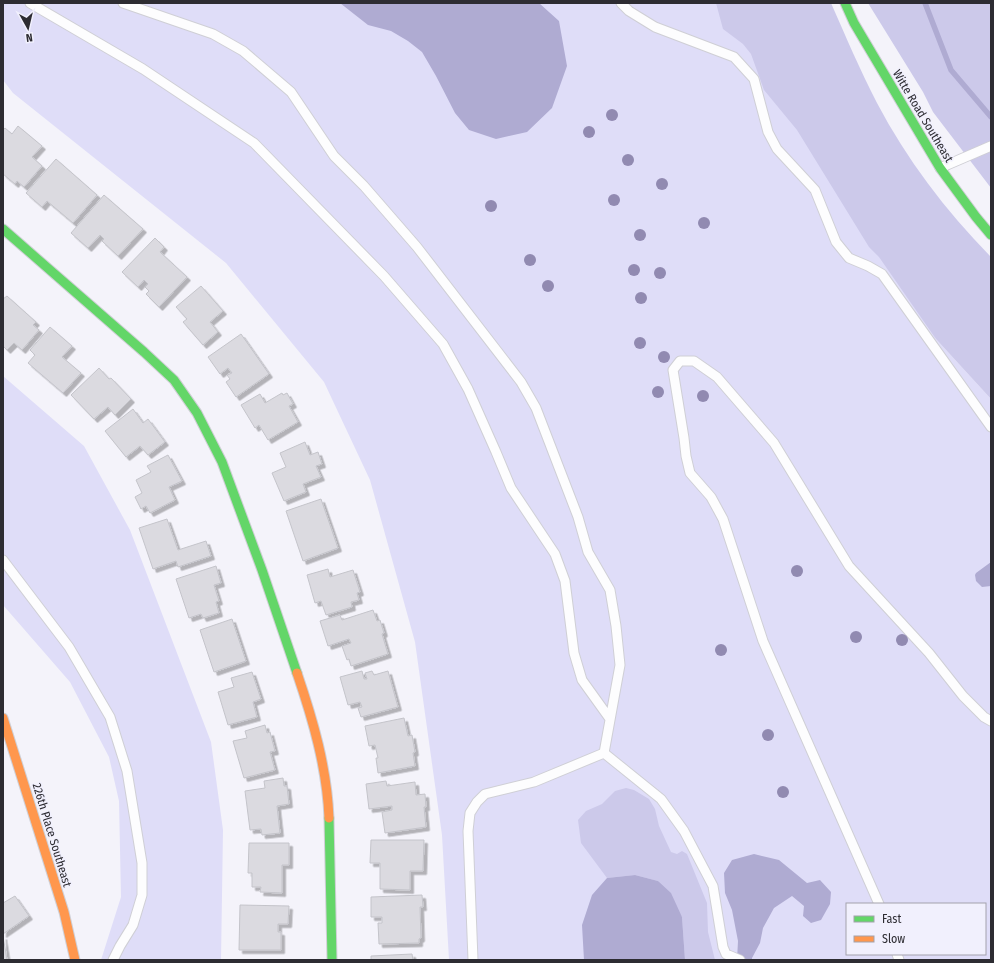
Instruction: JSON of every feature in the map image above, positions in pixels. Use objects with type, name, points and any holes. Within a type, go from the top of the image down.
[{"type":"street","name":"Witte Road Southeast","points":[[844,3],[854,23],[940,168],[976,217],[991,234]]},
{"type":"street","points":[[3,229],[174,380],[197,413],[222,462],[262,570],[312,716],[321,756],[328,795],[332,960]]},
{"type":"street","name":"226th Place Southeast","points":[[3,718],[64,912],[75,960]]},
{"type":"lane","points":[[30,3],[143,69],[254,143],[384,276],[443,344],[468,390],[511,488],[555,554],[565,581],[574,653],[582,680],[610,719]]},
{"type":"lane","points":[[123,3],[214,34],[243,51],[291,92],[334,156],[364,186],[417,247],[521,382],[536,408],[578,517],[588,552],[610,590],[620,665],[604,753]]},
{"type":"lane","points":[[621,3],[629,11],[655,27],[734,57],[754,79],[768,132],[777,149],[815,190],[836,242],[849,258],[882,274],[991,427]]},
{"type":"lane","points":[[940,168],[991,146]]},
{"type":"lane","points":[[879,903],[764,641],[723,520],[711,498],[690,473],[686,456],[674,370],[680,361],[694,362],[717,377],[774,442],[850,566],[929,654],[963,696],[984,717],[991,721]]},
{"type":"lane","points":[[3,560],[68,647],[110,717],[127,771],[142,863],[142,895],[134,926],[120,946],[113,960]]},
{"type":"lane","points":[[604,753],[661,799],[684,831],[713,886],[723,947],[726,954],[740,960]]},
{"type":"lane","points":[[472,960],[468,831],[470,813],[477,802],[485,794],[534,782],[604,753]]},
{"type":"shaded area","points":[[3,3],[749,3],[936,339],[991,399],[991,960],[449,960],[442,835],[415,642],[370,480],[324,382],[226,263],[13,93],[3,80]]},
{"type":"shaded area","points":[[340,3],[539,3],[559,21],[567,66],[552,108],[527,132],[496,139],[469,130],[455,113],[422,52],[408,41],[391,31],[368,25]]},
{"type":"shaded area","points":[[716,3],[831,3],[871,91],[901,145],[928,184],[958,222],[991,257],[991,399],[936,339],[879,257],[869,247],[797,130],[764,90],[751,54],[743,44],[723,29]]},
{"type":"shaded area","points":[[868,3],[991,3],[991,188],[933,112],[923,92]]},
{"type":"shaded area","points":[[3,376],[84,446],[130,530],[211,742],[223,830],[221,960],[101,960],[121,897],[119,801],[109,757],[70,682],[3,605]]},
{"type":"shaded area","points":[[991,562],[991,586],[982,587],[976,581],[975,575]]},
{"type":"shaded area","points":[[626,788],[634,790],[649,799],[655,809],[659,826],[671,852],[677,854],[682,851],[687,854],[707,903],[708,932],[715,960],[685,960],[682,917],[658,881],[635,875],[607,878],[581,843],[578,820],[586,811],[602,804],[615,791]]},
{"type":"shaded area","points":[[754,854],[779,860],[807,883],[820,880],[831,892],[830,904],[821,920],[811,923],[803,916],[804,906],[792,896],[774,908],[763,928],[760,943],[752,960],[737,960],[738,941],[732,910],[725,893],[724,873],[732,860]]},
{"type":"shaded area","points":[[635,875],[658,881],[671,893],[682,917],[685,960],[584,960],[582,925],[592,895],[607,878]]},
{"type":"building","points":[[18,126],[42,146],[32,157],[42,166],[24,187],[17,181],[15,184],[3,174],[3,130],[5,128],[12,134]]},
{"type":"building","points":[[56,159],[97,195],[73,223],[47,201],[42,207],[26,193]]},
{"type":"building","points":[[104,195],[143,229],[118,256],[102,241],[104,239],[100,235],[88,248],[71,233]]},
{"type":"building","points":[[155,238],[164,247],[160,252],[187,277],[159,307],[146,294],[149,291],[145,287],[148,284],[144,280],[138,287],[122,272]]},
{"type":"building","points":[[201,286],[223,311],[210,322],[218,332],[203,345],[183,322],[187,319],[176,307]]},
{"type":"building","points":[[7,296],[36,322],[33,325],[39,330],[22,350],[14,343],[7,350],[3,346],[3,299]]},
{"type":"building","points":[[50,327],[72,346],[62,357],[81,373],[63,393],[28,363],[35,355],[30,350]]},
{"type":"building","points":[[241,334],[269,374],[236,397],[226,382],[230,379],[227,375],[232,373],[228,368],[220,374],[208,357]]},
{"type":"building","points":[[99,368],[131,399],[115,415],[108,407],[94,419],[71,395]]},
{"type":"building","points":[[282,393],[283,395],[287,393],[293,404],[289,406],[298,422],[268,440],[259,425],[255,428],[241,405],[260,394],[265,403]]},
{"type":"building","points":[[133,409],[143,423],[148,419],[165,442],[148,455],[140,446],[126,457],[105,431]]},
{"type":"building","points":[[305,442],[310,455],[318,452],[322,464],[316,466],[321,477],[303,484],[306,492],[284,501],[272,473],[286,467],[280,453]]},
{"type":"building","points":[[168,455],[182,481],[169,487],[175,500],[150,513],[146,506],[141,509],[135,497],[142,493],[136,480],[151,472],[147,466]]},
{"type":"building","points":[[321,499],[338,548],[303,561],[286,511]]},
{"type":"building","points":[[167,519],[178,550],[206,541],[211,556],[178,567],[176,561],[153,569],[139,528]]},
{"type":"building","points":[[216,566],[221,583],[214,585],[219,601],[216,602],[219,613],[203,618],[201,614],[189,618],[176,579]]},
{"type":"building","points":[[328,569],[330,577],[353,570],[360,592],[357,593],[359,600],[351,602],[352,607],[326,615],[321,601],[315,603],[307,575]]},
{"type":"building","points":[[373,610],[377,621],[380,620],[384,633],[382,634],[388,654],[351,666],[342,646],[351,643],[349,639],[328,646],[320,621],[340,615],[342,620]]},
{"type":"building","points":[[232,619],[246,661],[214,672],[200,630]]},
{"type":"building","points":[[362,671],[364,679],[367,679],[365,673],[372,671],[374,675],[388,671],[398,707],[361,717],[358,708],[362,707],[360,702],[348,705],[340,677]]},
{"type":"building","points":[[252,672],[261,699],[253,702],[257,717],[228,725],[218,692],[234,687],[231,678]]},
{"type":"building","points":[[404,718],[408,736],[412,735],[415,752],[413,753],[415,766],[378,773],[376,758],[378,758],[375,745],[369,746],[365,726]]},
{"type":"building","points":[[265,725],[267,733],[270,732],[275,751],[270,752],[275,770],[244,778],[233,741],[247,738],[245,731]]},
{"type":"building","points":[[283,778],[284,786],[287,786],[289,804],[277,806],[280,833],[262,835],[261,829],[250,830],[245,791],[265,788],[264,781]]},
{"type":"building","points":[[386,781],[387,786],[415,782],[416,795],[425,794],[426,807],[424,807],[426,827],[385,833],[382,812],[392,810],[392,806],[369,809],[366,784]]},
{"type":"building","points":[[371,840],[424,840],[423,871],[410,871],[410,890],[380,889],[380,863],[370,863]]},
{"type":"building","points":[[249,843],[289,843],[289,865],[282,865],[282,893],[260,892],[261,887],[252,887],[252,873],[248,873]]},
{"type":"building","points":[[422,895],[423,907],[420,907],[421,938],[419,939],[419,943],[379,944],[378,923],[382,923],[382,917],[371,917],[371,897]]},
{"type":"building","points":[[15,896],[29,916],[3,934],[3,903]]},
{"type":"building","points":[[240,905],[289,906],[288,924],[278,924],[278,932],[281,932],[281,950],[239,950]]},
{"type":"building","points":[[3,936],[7,960],[3,960]]},
{"type":"building","points":[[412,954],[413,960],[371,960],[371,956]]},
{"type":"waterway","points":[[925,3],[951,70],[991,117]]},
{"type":"traffic: fast","points":[[845,3],[854,23],[940,168],[991,235]]},
{"type":"traffic: fast","points":[[3,229],[174,380],[197,413],[222,462],[262,570],[297,673]]},
{"type":"traffic: fast","points":[[329,818],[332,960]]},
{"type":"traffic: slow","points":[[297,673],[318,744],[328,799],[329,818]]},
{"type":"traffic: slow","points":[[3,718],[64,912],[75,960]]}]
